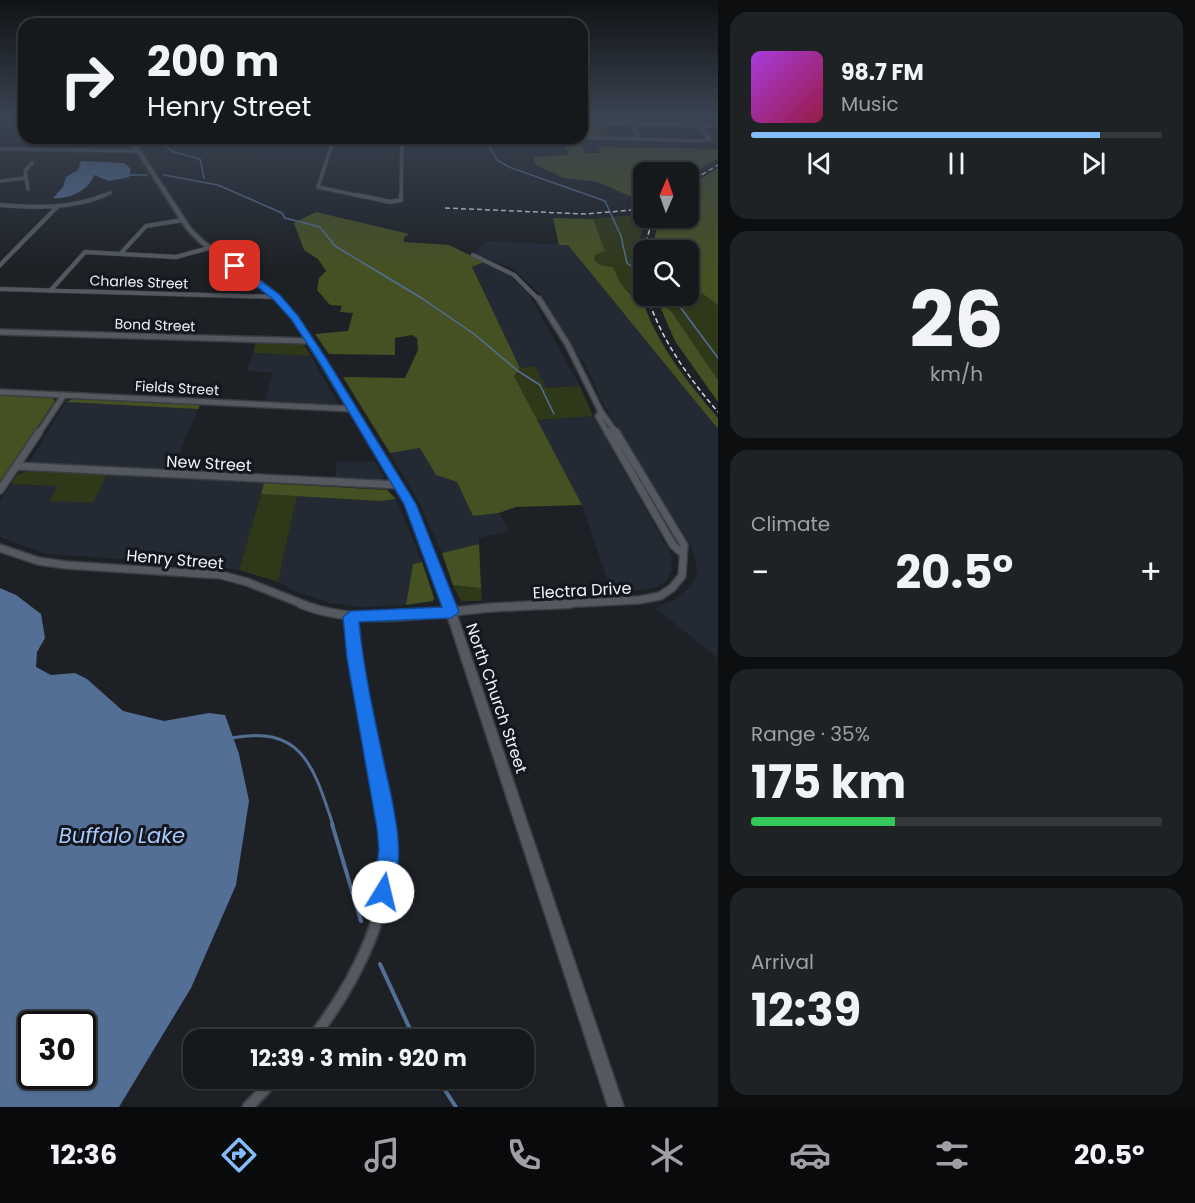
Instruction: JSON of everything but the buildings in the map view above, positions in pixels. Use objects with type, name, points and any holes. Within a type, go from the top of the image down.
[{"type":"main road","name":"North Church Street","points":[[148,167],[183,220],[209,248],[277,297],[310,341],[353,409],[418,521],[451,612],[616,1107]]},
{"type":"street","points":[[28,189],[25,171],[29,167]]},
{"type":"street","points":[[325,167],[318,187],[398,201],[401,200],[402,167]]},
{"type":"street","points":[[0,181],[26,178]]},
{"type":"street","points":[[0,205],[57,207],[90,202],[110,193]]},
{"type":"street","points":[[90,202],[98,207]]},
{"type":"street","points":[[0,265],[52,215],[57,207]]},
{"type":"street","points":[[121,253],[137,233],[146,226],[183,220]]},
{"type":"street","points":[[50,291],[85,252],[182,257],[209,248]]},
{"type":"street","name":"Electra Drive","points":[[451,612],[652,598],[672,588],[682,576],[684,563],[682,553],[673,544],[598,416],[601,412],[575,359],[534,294],[513,274],[473,255]]},
{"type":"street","name":"Charles Street","points":[[0,290],[277,297]]},
{"type":"street","name":"Bond Street","points":[[0,332],[310,341]]},
{"type":"street","name":"Fields Street","points":[[0,392],[353,409]]},
{"type":"street","points":[[0,490],[64,394]]},
{"type":"street","name":"New Street","points":[[17,466],[399,485]]},
{"type":"street","name":"Henry Street","points":[[0,548],[38,561],[58,564],[221,575],[247,582],[324,613],[351,617],[451,612]]},
{"type":"street","points":[[320,1029],[333,1014],[360,966],[383,892],[388,865],[389,850],[383,797],[355,658],[351,617]]},
{"type":"street","points":[[248,1107],[265,1089]]},
{"type":"shaded area","points":[[487,241],[568,245],[718,429],[718,658],[655,608],[675,600],[692,585],[697,572],[689,542],[605,407],[587,369],[543,296],[513,269],[474,253]]},
{"type":"shaded area","points":[[484,262],[507,274],[527,291],[580,386],[545,388],[535,367],[520,368],[472,267]]},
{"type":"shaded area","points":[[253,353],[311,356],[338,404],[265,401],[273,373],[247,371]]},
{"type":"shaded area","points":[[66,402],[198,409],[172,471],[29,462]]},
{"type":"shaded area","points":[[593,416],[672,556],[671,572],[665,582],[654,588],[612,593],[582,505],[537,420]]},
{"type":"shaded area","points":[[420,448],[436,475],[457,482],[473,516],[499,513],[509,531],[479,538],[479,544],[442,553],[418,500],[390,453]]},
{"type":"shaded area","points":[[337,461],[375,462],[384,477],[378,482],[335,480]]},
{"type":"shaded area","points":[[107,474],[264,483],[239,570],[195,564],[47,554],[0,537],[0,500],[11,484],[57,486],[49,500],[93,503]]},
{"type":"shaded area","points":[[297,496],[380,501],[396,499],[422,562],[413,564],[406,605],[360,607],[330,603],[297,592],[278,582]]},
{"type":"green space","points":[[540,167],[633,167],[633,198],[598,182],[564,178]]},
{"type":"green space","points":[[718,168],[718,305],[699,291],[699,240],[654,240],[657,228],[699,228],[699,180]]},
{"type":"green space","points":[[316,212],[409,234],[404,237],[404,242],[449,245],[484,262],[472,267],[520,368],[514,376],[582,505],[516,507],[499,513],[473,516],[457,482],[436,475],[420,448],[390,453],[343,377],[405,378],[418,350],[417,338],[412,335],[395,338],[395,355],[329,354],[315,334],[348,331],[353,313],[340,312],[342,306],[330,305],[317,290],[319,278],[326,271],[318,259],[304,250],[294,223]]},
{"type":"green space","points":[[633,215],[633,228],[643,228],[640,240],[633,240],[633,296],[620,283],[613,267],[600,265],[594,260],[593,219]]},
{"type":"green space","points":[[553,218],[593,219],[605,251],[595,255],[594,260],[600,265],[613,267],[627,292],[633,296],[633,306],[644,306],[664,347],[718,418],[718,429],[568,245],[559,245]]},
{"type":"green space","points":[[699,291],[718,305],[718,380],[671,311],[664,306],[699,306]]},
{"type":"green space","points":[[660,306],[671,311],[718,380],[718,402],[675,341]]},
{"type":"green space","points":[[256,342],[303,344],[311,356],[253,353]]},
{"type":"green space","points":[[535,366],[546,388],[580,386],[593,416],[537,420],[514,376],[520,368]]},
{"type":"green space","points":[[0,395],[52,398],[55,401],[0,482]]},
{"type":"green space","points":[[75,398],[200,405],[198,409],[66,402]]},
{"type":"green space","points":[[27,471],[107,474],[93,503],[49,501],[57,486],[11,484],[17,475]]},
{"type":"green space","points":[[264,483],[387,490],[396,499],[380,501],[261,494]]},
{"type":"green space","points":[[261,494],[297,496],[278,582],[239,570]]},
{"type":"green space","points":[[479,544],[481,588],[453,585],[442,553]]},
{"type":"green space","points":[[422,562],[433,601],[406,605],[413,564]]},
{"type":"green space","points":[[453,585],[481,588],[482,601],[461,601]]},
{"type":"water","points":[[79,167],[128,167],[131,169],[129,177],[109,181],[94,175],[89,184],[79,192],[66,197],[53,198],[63,187],[66,177],[78,170]]},
{"type":"water","name":"Buffalo Lake","points":[[0,588],[16,595],[41,614],[45,638],[37,652],[36,667],[51,675],[75,673],[87,679],[123,711],[164,721],[209,713],[225,715],[239,754],[249,801],[236,885],[191,988],[119,1107],[0,1107]]},
{"type":"waterway","points":[[202,167],[204,178]]},
{"type":"waterway","points":[[508,167],[605,201],[621,236],[627,263],[633,267]]},
{"type":"waterway","points":[[129,175],[147,175]]},
{"type":"waterway","points":[[164,175],[218,185],[282,213],[285,218],[320,227],[335,246],[423,299],[474,334],[518,371],[540,385],[554,414]]},
{"type":"waterway","points":[[679,306],[718,358]]},
{"type":"waterway","points":[[231,738],[255,735],[275,738],[290,744],[302,755],[311,769],[333,825]]},
{"type":"waterway","points":[[332,824],[361,921]]},
{"type":"waterway","points":[[380,964],[410,1029]]},
{"type":"waterway","points":[[444,1089],[456,1107]]},
{"type":"railway","points":[[699,176],[715,167]]},
{"type":"railway","points":[[445,208],[585,214],[633,210]]},
{"type":"railway","points":[[647,240],[650,228]]},
{"type":"railway","points":[[651,306],[677,358],[718,412]]},
{"type":"route","points":[[235,266],[268,289],[295,318],[362,423],[410,504],[451,612],[351,617],[355,658],[383,797],[387,828],[389,850],[383,892]]}]
